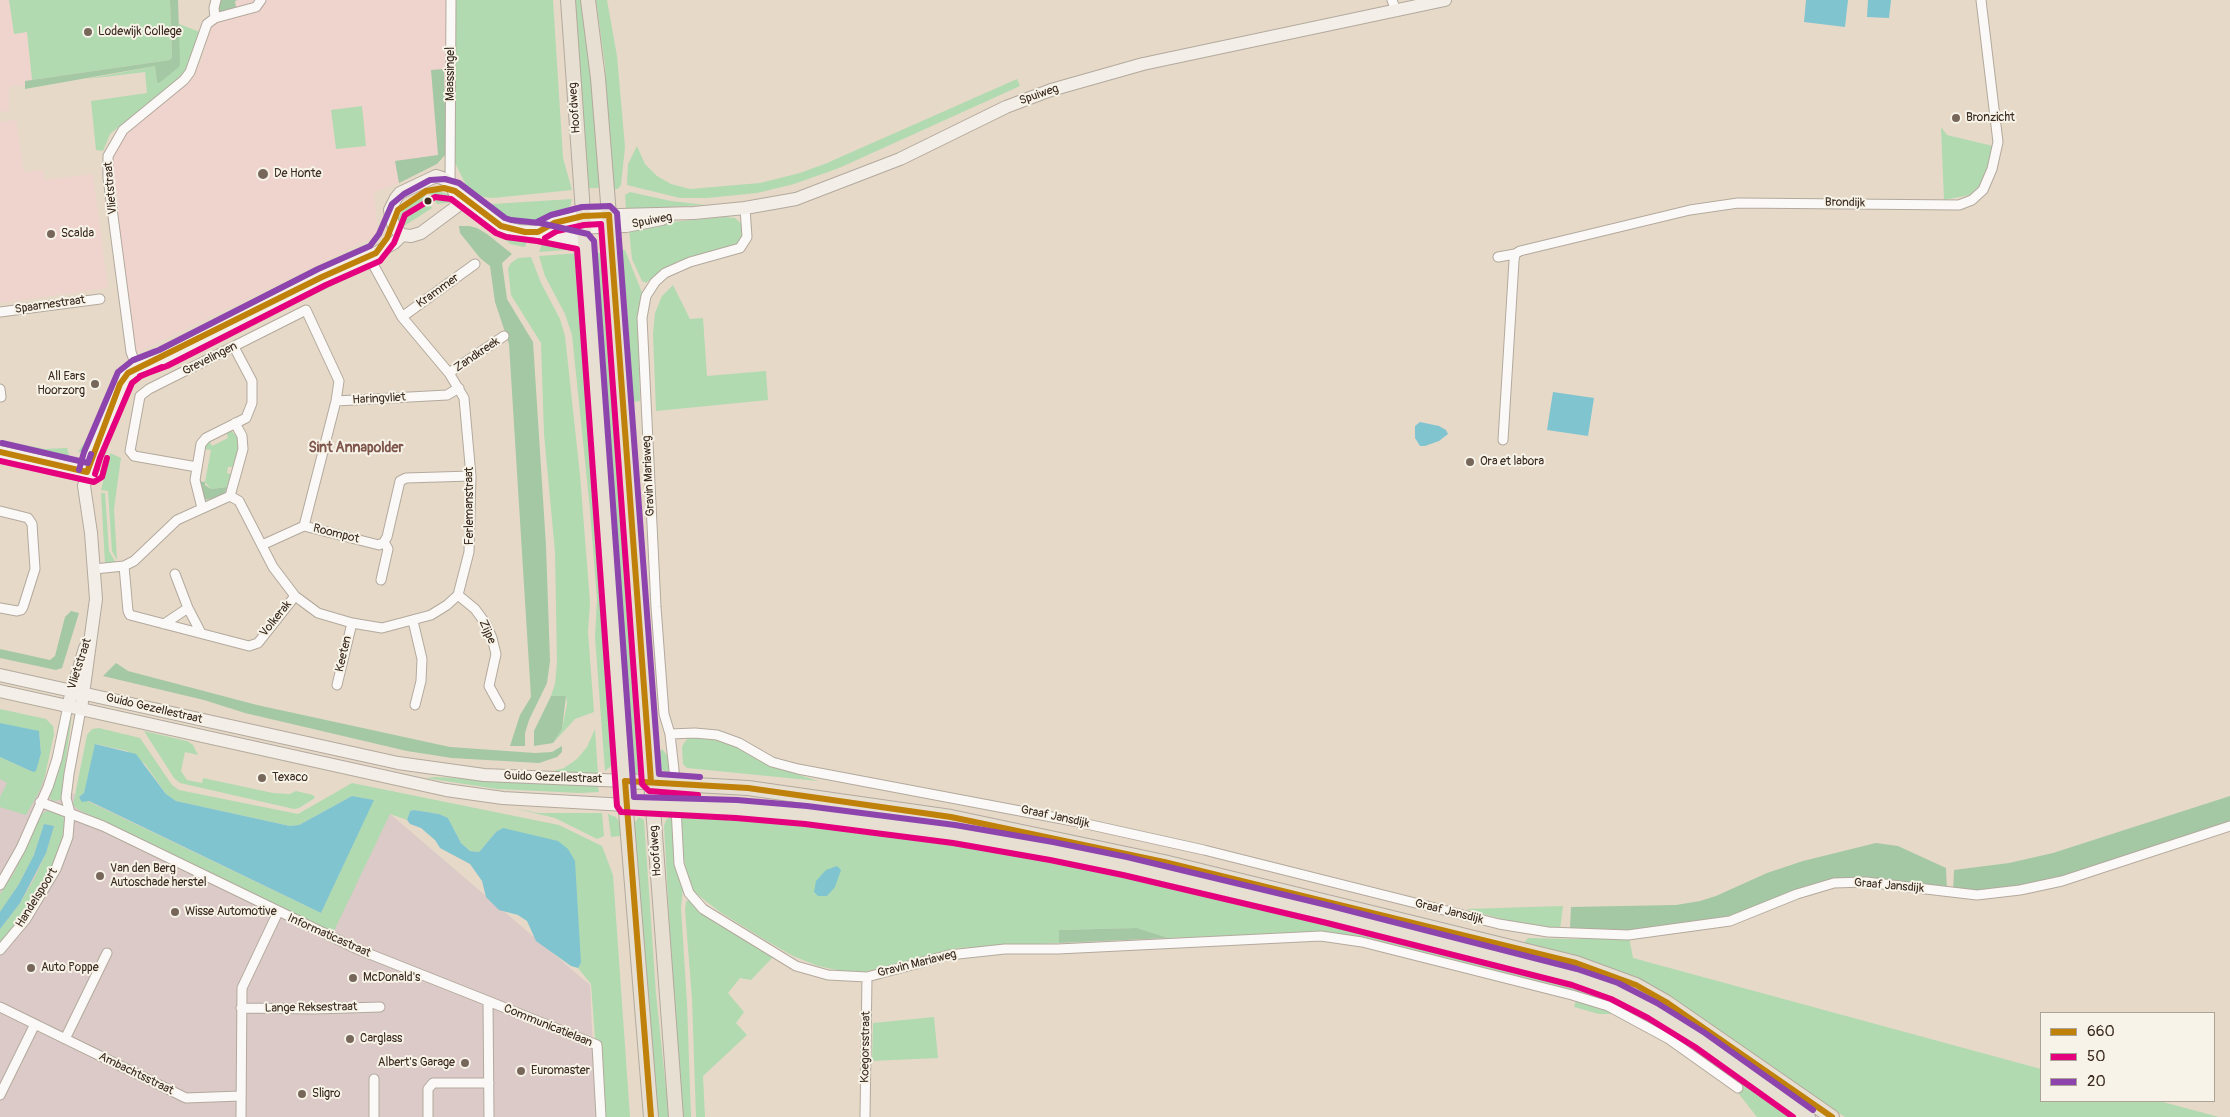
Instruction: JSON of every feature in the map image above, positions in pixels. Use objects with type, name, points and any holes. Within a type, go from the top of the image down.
[{"type":"main road","name":"Hoofdweg","points":[[568,0],[626,805],[651,1117]]},
{"type":"main road","name":"Hoofdweg","points":[[588,0],[598,78],[610,221],[676,1117]]},
{"type":"main road","name":"Spuiweg","points":[[610,221],[626,226],[694,213],[745,208],[796,199],[909,155],[1006,107],[1051,90],[1143,64],[1394,6],[1445,0]]},
{"type":"main road","points":[[456,207],[421,233],[411,236],[402,235],[394,228],[390,210],[400,193],[436,176],[453,187],[484,214],[508,230],[538,232],[585,242]]},
{"type":"main road","points":[[453,187],[456,207]]},
{"type":"main road","points":[[456,207],[484,214]]},
{"type":"main road","points":[[538,232],[554,223],[610,221]]},
{"type":"main road","points":[[372,255],[387,238],[392,222]]},
{"type":"main road","points":[[136,368],[163,358],[322,277],[372,255],[394,243],[402,235]]},
{"type":"main road","name":"Vlietstraat","points":[[68,706],[78,692],[94,622],[96,599],[91,534],[84,486],[90,472],[92,455],[120,384],[136,368]]},
{"type":"main road","points":[[0,452],[90,472]]},
{"type":"main road","name":"Guido Gezellestraat","points":[[0,675],[398,763],[444,771],[520,778],[652,782],[748,788],[812,796],[951,817],[1164,862],[1576,964],[1636,985],[1666,1002],[1832,1117]]},
{"type":"main road","name":"Guido Gezellestraat","points":[[0,691],[446,790],[503,798],[737,809],[806,815],[954,834],[1125,866],[1310,910],[1575,977],[1614,991],[1652,1010],[1700,1040],[1808,1117]]},
{"type":"main road","name":"Vlietstraat","points":[[78,692],[81,709]]},
{"type":"street","points":[[216,0],[214,8],[215,18],[256,7],[261,0]]},
{"type":"street","name":"Maassingel","points":[[451,0],[451,149],[449,173],[453,187]]},
{"type":"street","name":"Brondijk","points":[[1498,257],[1690,210],[1738,203],[1959,205],[1972,200],[1983,190],[1992,168],[1998,142],[1981,0]]},
{"type":"street","name":"Vlietstraat","points":[[136,368],[131,352],[108,178],[108,156],[123,130],[184,80],[195,62],[203,32],[207,24],[215,18]]},
{"type":"street","points":[[436,176],[446,165],[451,149]]},
{"type":"street","name":"Gravin Mariaweg","points":[[745,208],[747,237],[740,248],[690,262],[666,273],[655,282],[646,296],[642,318],[656,607],[664,714],[670,734],[675,784],[678,864],[689,893],[703,908],[796,966],[828,975],[867,977],[949,954],[1005,949],[1058,949],[1321,936],[1362,942],[1572,995],[1608,1006],[1669,1039],[1738,1088]]},
{"type":"street","points":[[1503,440],[1515,254]]},
{"type":"street","name":"Ferlemanstraat","points":[[372,255],[402,317],[449,373],[464,398],[471,476],[469,552],[458,595]]},
{"type":"street","name":"Krammer","points":[[402,317],[475,264]]},
{"type":"street","name":"Spaarnestraat","points":[[0,312],[100,299]]},
{"type":"street","name":"Grevelingen","points":[[197,467],[134,456],[130,452],[140,396],[149,389],[306,310],[339,381],[336,401]]},
{"type":"street","name":"Zandkreek","points":[[449,373],[504,336]]},
{"type":"street","points":[[202,508],[195,480],[202,444],[206,438],[246,418],[252,403],[254,391],[252,381],[234,346]]},
{"type":"street","name":"Haringvliet","points":[[304,526],[336,401],[447,396],[459,388]]},
{"type":"street","points":[[230,496],[243,449],[242,436],[235,423]]},
{"type":"street","points":[[380,580],[388,549],[384,542],[387,537],[400,481],[406,478],[471,476]]},
{"type":"street","points":[[94,569],[124,566],[134,561],[177,520],[230,496]]},
{"type":"street","points":[[230,496],[239,501],[273,567],[295,596],[318,614],[352,624],[382,628],[431,615],[458,595]]},
{"type":"street","points":[[0,511],[28,518],[32,524],[35,569],[24,607],[17,611],[0,608]]},
{"type":"street","name":"Roompot","points":[[262,546],[304,526],[379,545],[384,542]]},
{"type":"street","name":"Volkerak","points":[[124,566],[128,612],[130,615],[249,646],[258,643],[295,596]]},
{"type":"street","points":[[175,574],[188,608],[201,633]]},
{"type":"street","name":"Zijpe","points":[[458,595],[475,609],[486,624],[492,638],[496,654],[489,686],[500,706]]},
{"type":"street","points":[[164,624],[188,608]]},
{"type":"street","points":[[413,621],[422,659],[421,681],[414,705]]},
{"type":"street","name":"Keeten","points":[[337,685],[352,624]]},
{"type":"street","points":[[0,885],[21,848],[48,787],[57,759],[68,706]]},
{"type":"street","points":[[70,813],[66,798],[68,774],[81,709]]},
{"type":"street","name":"Graaf Jansdijk","points":[[670,734],[695,733],[717,735],[739,743],[772,762],[798,769],[1073,821],[1204,850],[1498,924],[1548,932],[1628,934],[1730,921],[1797,894],[1834,883],[1866,882],[1978,895],[2020,890],[2062,881],[2230,826]]},
{"type":"street","points":[[40,802],[70,813]]},
{"type":"street","name":"Informaticastraat","points":[[70,813],[103,826],[357,949],[488,1001]]},
{"type":"street","name":"Handelspoort","points":[[0,950],[26,919],[56,869],[68,837],[70,813]]},
{"type":"street","points":[[241,1117],[242,988],[278,912]]},
{"type":"street","points":[[65,1039],[108,953]]},
{"type":"street","name":"Koegorsstraat","points":[[866,1117],[867,977]]},
{"type":"street","points":[[488,1001],[490,1117]]},
{"type":"street","name":"Communicatielaan","points":[[488,1001],[597,1045],[601,1117]]},
{"type":"street","name":"Ambachtsstraat","points":[[0,1007],[186,1098],[241,1096]]},
{"type":"street","name":"Lange Reksestraat","points":[[241,1008],[315,1009],[380,1007]]},
{"type":"street","points":[[0,1095],[35,1024]]},
{"type":"street","points":[[374,1079],[374,1117]]},
{"type":"street","points":[[428,1117],[428,1089],[433,1083],[489,1083]]},
{"type":"shaded area","name":"Lodewijk College","points":[[0,0],[175,0],[177,64],[9,87],[9,111],[0,112]]},
{"type":"shaded area","name":"De Honte","points":[[219,0],[492,0],[446,154],[437,164],[399,183],[374,192],[378,235],[135,354],[106,155],[117,132],[201,62]]},
{"type":"shaded area","name":"Scalda","points":[[16,120],[24,172],[43,170],[45,180],[93,174],[108,288],[0,303],[0,122]]},
{"type":"shaded area","points":[[0,758],[321,914],[375,801],[590,985],[596,1117],[0,1117]]},
{"type":"green space","name":"Lodewijk College","points":[[9,0],[170,0],[172,57],[170,60],[32,80],[27,32],[14,34]]},
{"type":"green space","points":[[170,0],[178,0],[180,63],[179,67],[159,83],[157,82],[155,66],[25,89],[25,81],[170,60],[172,57]]},
{"type":"green space","points":[[220,0],[238,0],[235,1],[236,7],[220,12],[218,6]]},
{"type":"green space","points":[[454,0],[553,0],[563,158],[572,190],[493,198],[483,197],[473,192],[465,183],[454,161]]},
{"type":"green space","points":[[574,0],[582,0],[589,44],[601,187],[596,188],[589,188]]},
{"type":"green space","points":[[596,0],[607,0],[617,56],[625,147],[621,185],[618,189],[612,189],[605,65]]},
{"type":"green space","points":[[179,24],[200,32],[187,68],[176,81],[110,134],[103,151],[96,150],[91,101],[147,93],[145,72],[87,79],[155,66],[157,82],[179,67]]},
{"type":"green space","points":[[444,69],[446,154],[437,164],[399,183],[395,161],[438,155],[431,70]]},
{"type":"green space","points":[[1017,79],[1020,86],[839,168],[794,184],[757,193],[707,198],[680,198],[627,185],[628,164],[637,146],[645,164],[657,176],[671,184],[690,189],[760,183],[800,173],[827,163]]},
{"type":"green space","points":[[362,106],[366,146],[336,149],[331,110]]},
{"type":"green space","points":[[1941,127],[1947,135],[1993,146],[1988,170],[1980,185],[1970,195],[1944,200]]},
{"type":"green space","points":[[437,191],[452,195],[453,202],[437,204],[430,193]]},
{"type":"green space","points":[[630,192],[671,201],[706,205],[629,209],[626,208],[625,195]]},
{"type":"green space","points":[[425,195],[432,208],[401,228],[397,222],[401,212]]},
{"type":"green space","points":[[476,199],[492,204],[572,199],[569,210],[564,215],[516,228],[510,227]]},
{"type":"green space","points":[[725,217],[735,218],[743,225],[743,238],[740,242],[721,250],[677,262],[661,271],[646,283],[642,281],[632,259],[629,230],[650,224]]},
{"type":"green space","points":[[459,226],[477,228],[512,254],[502,263],[507,299],[533,342],[546,546],[550,661],[547,683],[529,720],[525,733],[525,746],[510,746],[520,715],[531,697],[509,344],[495,302],[490,266],[480,258],[460,233]]},
{"type":"green space","points":[[499,233],[528,237],[525,247],[510,244]]},
{"type":"green space","points":[[544,238],[578,246],[580,249],[539,252]]},
{"type":"green space","points":[[620,249],[625,250],[643,295],[638,325],[640,401],[632,402],[627,307]]},
{"type":"green space","points":[[581,253],[587,342],[586,375],[614,759],[611,766],[605,771],[595,637],[597,600],[572,335],[565,314],[545,276],[539,256]]},
{"type":"green space","points":[[595,253],[601,253],[644,759],[642,770],[636,774],[633,773],[631,766],[609,495],[593,261]]},
{"type":"green space","points":[[531,257],[541,283],[560,319],[565,336],[580,475],[590,602],[588,632],[594,712],[575,719],[553,743],[562,729],[567,704],[566,696],[551,696],[555,684],[557,662],[555,552],[544,434],[541,343],[511,295],[508,268],[518,258]]},
{"type":"green space","points":[[364,262],[367,269],[155,371],[153,368]]},
{"type":"green space","points":[[673,285],[690,319],[703,318],[707,376],[766,371],[768,400],[656,411],[653,333],[655,313],[662,296]]},
{"type":"green space","points":[[116,373],[120,378],[90,453],[78,452],[96,426]]},
{"type":"green space","points":[[129,386],[130,388],[126,394],[105,456],[101,456],[122,397]]},
{"type":"green space","points":[[226,431],[231,431],[239,438],[240,446],[233,467],[228,467],[227,473],[231,474],[227,487],[211,489],[205,482],[211,450],[204,449],[204,444],[209,440],[212,446],[228,438]]},
{"type":"green space","points":[[11,442],[45,449],[67,448],[69,455],[55,460],[15,451]]},
{"type":"green space","points":[[110,453],[121,458],[114,509],[117,560],[112,551],[108,491],[101,490]]},
{"type":"green space","points":[[198,481],[205,482],[205,485],[211,489],[227,487],[225,493],[204,500]]},
{"type":"green space","points":[[101,493],[105,493],[109,551],[116,563],[105,564]]},
{"type":"green space","points":[[71,611],[79,613],[62,668],[56,670],[0,658],[0,649],[50,660],[55,656],[65,617]]},
{"type":"green space","points":[[116,663],[128,671],[257,705],[450,747],[535,753],[552,752],[562,746],[562,752],[557,757],[539,763],[452,758],[407,751],[245,713],[204,700],[103,676]]},
{"type":"green space","points":[[551,696],[566,696],[562,729],[553,743],[534,746],[534,731]]},
{"type":"green space","points":[[0,709],[46,719],[53,726],[54,734],[45,776],[40,790],[26,815],[0,807],[0,797],[7,783],[0,779],[0,757],[33,772],[41,753],[39,732],[0,723]]},
{"type":"green space","points":[[72,715],[62,788],[64,797],[61,800],[53,801],[49,797]]},
{"type":"green space","points":[[99,728],[140,738],[172,785],[179,790],[298,814],[352,783],[559,825],[602,846],[613,875],[630,1117],[601,1117],[591,984],[578,968],[581,963],[496,832],[479,852],[470,851],[461,843],[448,818],[439,814],[414,810],[410,811],[407,820],[390,814],[333,933],[79,810],[73,805],[87,735],[92,729]],"holes":[[[96,744],[127,751],[145,764],[166,794],[176,801],[290,826],[299,825],[352,796],[373,800],[321,913],[79,797],[84,793]]]},
{"type":"green space","points":[[595,729],[598,775],[550,772],[564,768],[577,759],[587,747]]},
{"type":"green space","points":[[144,731],[187,741],[193,745],[198,755],[185,752],[181,771],[187,780],[202,783],[203,778],[273,793],[290,794],[296,791],[313,795],[315,798],[294,809],[180,783],[174,778]]},
{"type":"green space","points":[[689,737],[720,741],[738,747],[769,765],[818,781],[687,768],[683,764],[682,747]]},
{"type":"green space","points":[[662,749],[670,759],[670,774],[658,768],[654,760]]},
{"type":"green space","points":[[436,777],[595,786],[598,787],[599,792],[580,793],[497,789],[425,778]]},
{"type":"green space","points":[[2230,796],[2230,823],[2096,868],[2022,888],[1953,892],[1954,870],[2009,863],[2053,853]]},
{"type":"green space","points":[[513,808],[538,813],[602,813],[604,836],[597,839],[555,818]]},
{"type":"green space","points":[[48,810],[54,810],[62,815],[65,821],[64,840],[56,861],[30,908],[0,945],[0,929],[20,903],[34,879],[46,853],[54,826],[44,824],[34,855],[19,884],[0,912],[0,894],[14,873],[37,817]]},
{"type":"green space","points":[[683,813],[745,813],[1015,848],[1178,883],[1580,984],[1622,1000],[1679,1032],[1798,1117],[1757,1117],[1735,1089],[1667,1041],[1616,1014],[1599,1014],[1574,1007],[1578,994],[1343,935],[1303,933],[1168,938],[1137,928],[1059,930],[1059,943],[958,948],[864,972],[842,971],[818,966],[793,956],[765,940],[720,912],[694,892],[688,880],[684,858],[680,817]]},
{"type":"green space","points":[[608,814],[616,817],[623,826],[620,836],[611,837]]},
{"type":"green space","points":[[673,815],[676,863],[683,888],[681,908],[691,1117],[680,1117],[664,826],[666,820]]},
{"type":"green space","points":[[639,817],[644,820],[656,994],[669,1117],[656,1117],[634,832],[635,822]]},
{"type":"green space","points":[[1876,843],[1898,846],[1946,868],[1947,891],[1865,879],[1766,902],[1715,921],[1656,929],[1581,932],[1570,928],[1571,907],[1676,905],[1700,901],[1716,896],[1767,873],[1803,861]]},
{"type":"green space","points":[[689,899],[774,956],[751,980],[740,978],[728,993],[744,1012],[736,1023],[747,1035],[703,1076],[705,1117],[696,1117],[692,999],[685,910],[686,902]]},
{"type":"green space","points":[[1563,906],[1560,930],[1520,924],[1466,909]]},
{"type":"green space","points":[[1137,928],[1168,938],[1059,943],[1059,930]]},
{"type":"green space","points":[[1629,937],[1633,958],[2040,1069],[2040,1102],[2163,1102],[2219,1117],[1845,1117],[1700,1018],[1523,944],[1528,938]]},
{"type":"green space","points":[[934,1017],[938,1058],[872,1061],[873,1023]]},
{"type":"water","points":[[1806,0],[1848,0],[1845,27],[1804,22]]},
{"type":"water","points":[[1868,0],[1891,0],[1889,18],[1867,17]]},
{"type":"water","points":[[1553,392],[1594,398],[1588,436],[1547,430]]},
{"type":"water","points":[[1420,422],[1439,426],[1446,430],[1448,434],[1439,441],[1420,446],[1415,438],[1415,426]]},
{"type":"water","points":[[0,723],[39,731],[41,753],[36,771],[33,772],[0,757]]},
{"type":"water","points":[[95,744],[136,754],[166,794],[176,801],[290,826],[299,825],[352,796],[374,800],[321,913],[89,801],[82,802],[79,797],[84,793]]},
{"type":"water","points":[[410,811],[439,814],[448,818],[461,843],[470,851],[479,852],[496,832],[503,828],[558,841],[568,849],[575,861],[581,963],[578,968],[571,966],[536,941],[527,921],[518,915],[499,910],[486,897],[482,881],[470,864],[440,848],[435,840],[421,828],[410,824],[407,820]]},
{"type":"water","points":[[44,824],[54,826],[46,853],[20,903],[0,929],[0,912],[19,884],[34,855]]},
{"type":"water","points":[[837,866],[841,870],[835,887],[827,896],[818,896],[814,892],[816,881],[826,870]]},
{"type":"transit line","name":"20","points":[[134,360],[159,350],[318,269],[370,246],[379,234],[392,204],[404,194],[430,180],[445,179],[459,183],[505,218],[540,223],[588,234],[594,241],[634,797],[737,800],[807,806],[955,825],[1053,842],[1127,857],[1331,906],[1577,969],[1618,983],[1657,1003],[1705,1033],[1813,1110]]},
{"type":"transit line","name":"660","points":[[87,472],[120,384],[128,373],[322,277],[376,253],[387,238],[398,210],[426,191],[444,188],[455,191],[501,226],[525,232],[538,232],[554,223],[583,216],[609,215],[651,782]]},
{"type":"transit line","name":"50","points":[[140,376],[167,366],[326,285],[380,261],[394,243],[405,215],[435,197],[451,199],[496,233],[506,237],[577,249],[617,806],[621,812],[805,824],[953,843],[1050,860],[1123,875],[1327,923],[1572,985],[1611,999],[1648,1018],[1695,1047],[1793,1117]]},
{"type":"transit line","name":"20","points":[[537,222],[551,215],[582,207],[610,206],[617,213],[659,774],[700,777]]},
{"type":"transit line","name":"50","points":[[545,238],[557,231],[584,225],[601,224],[642,784],[649,791],[698,795]]},
{"type":"transit line","name":"20","points":[[79,470],[84,452],[118,372],[133,360],[156,351]]},
{"type":"transit line","name":"50","points":[[95,474],[132,383],[141,376],[162,367]]},
{"type":"transit line","name":"20","points":[[2,443],[88,463],[91,454]]},
{"type":"transit line","name":"660","points":[[0,452],[87,472]]},
{"type":"transit line","name":"50","points":[[0,461],[94,482],[102,477],[107,458]]},
{"type":"transit line","name":"660","points":[[651,1117],[625,781],[748,788],[951,817],[1164,862],[1576,963],[1636,985],[1666,1002],[1832,1117]]},
{"type":"place","name":"Lodewijk College","points":[[88,32]]},
{"type":"place","name":"Bronzicht","points":[[1956,118]]},
{"type":"place","name":"De Honte","points":[[263,174]]},
{"type":"place","name":"Scalda","points":[[51,234]]},
{"type":"place","name":"All Ears Hoorzorg","points":[[95,384]]},
{"type":"place","name":"Ora et labora","points":[[1470,462]]},
{"type":"place","name":"Texaco","points":[[262,778]]},
{"type":"place","name":"Van den Berg Autoschade herstel","points":[[100,876]]},
{"type":"place","name":"Wisse Automotive","points":[[175,912]]},
{"type":"place","name":"Auto Poppe","points":[[31,968]]},
{"type":"place","name":"McDonald's","points":[[353,978]]},
{"type":"place","name":"Carglass","points":[[350,1039]]},
{"type":"place","name":"Albert's Garage","points":[[465,1063]]},
{"type":"place","name":"Euromaster","points":[[521,1071]]},
{"type":"place","name":"Sligro","points":[[302,1094]]},
{"type":"district","name":"Sint Annapolder","points":[[356,448]]}]
